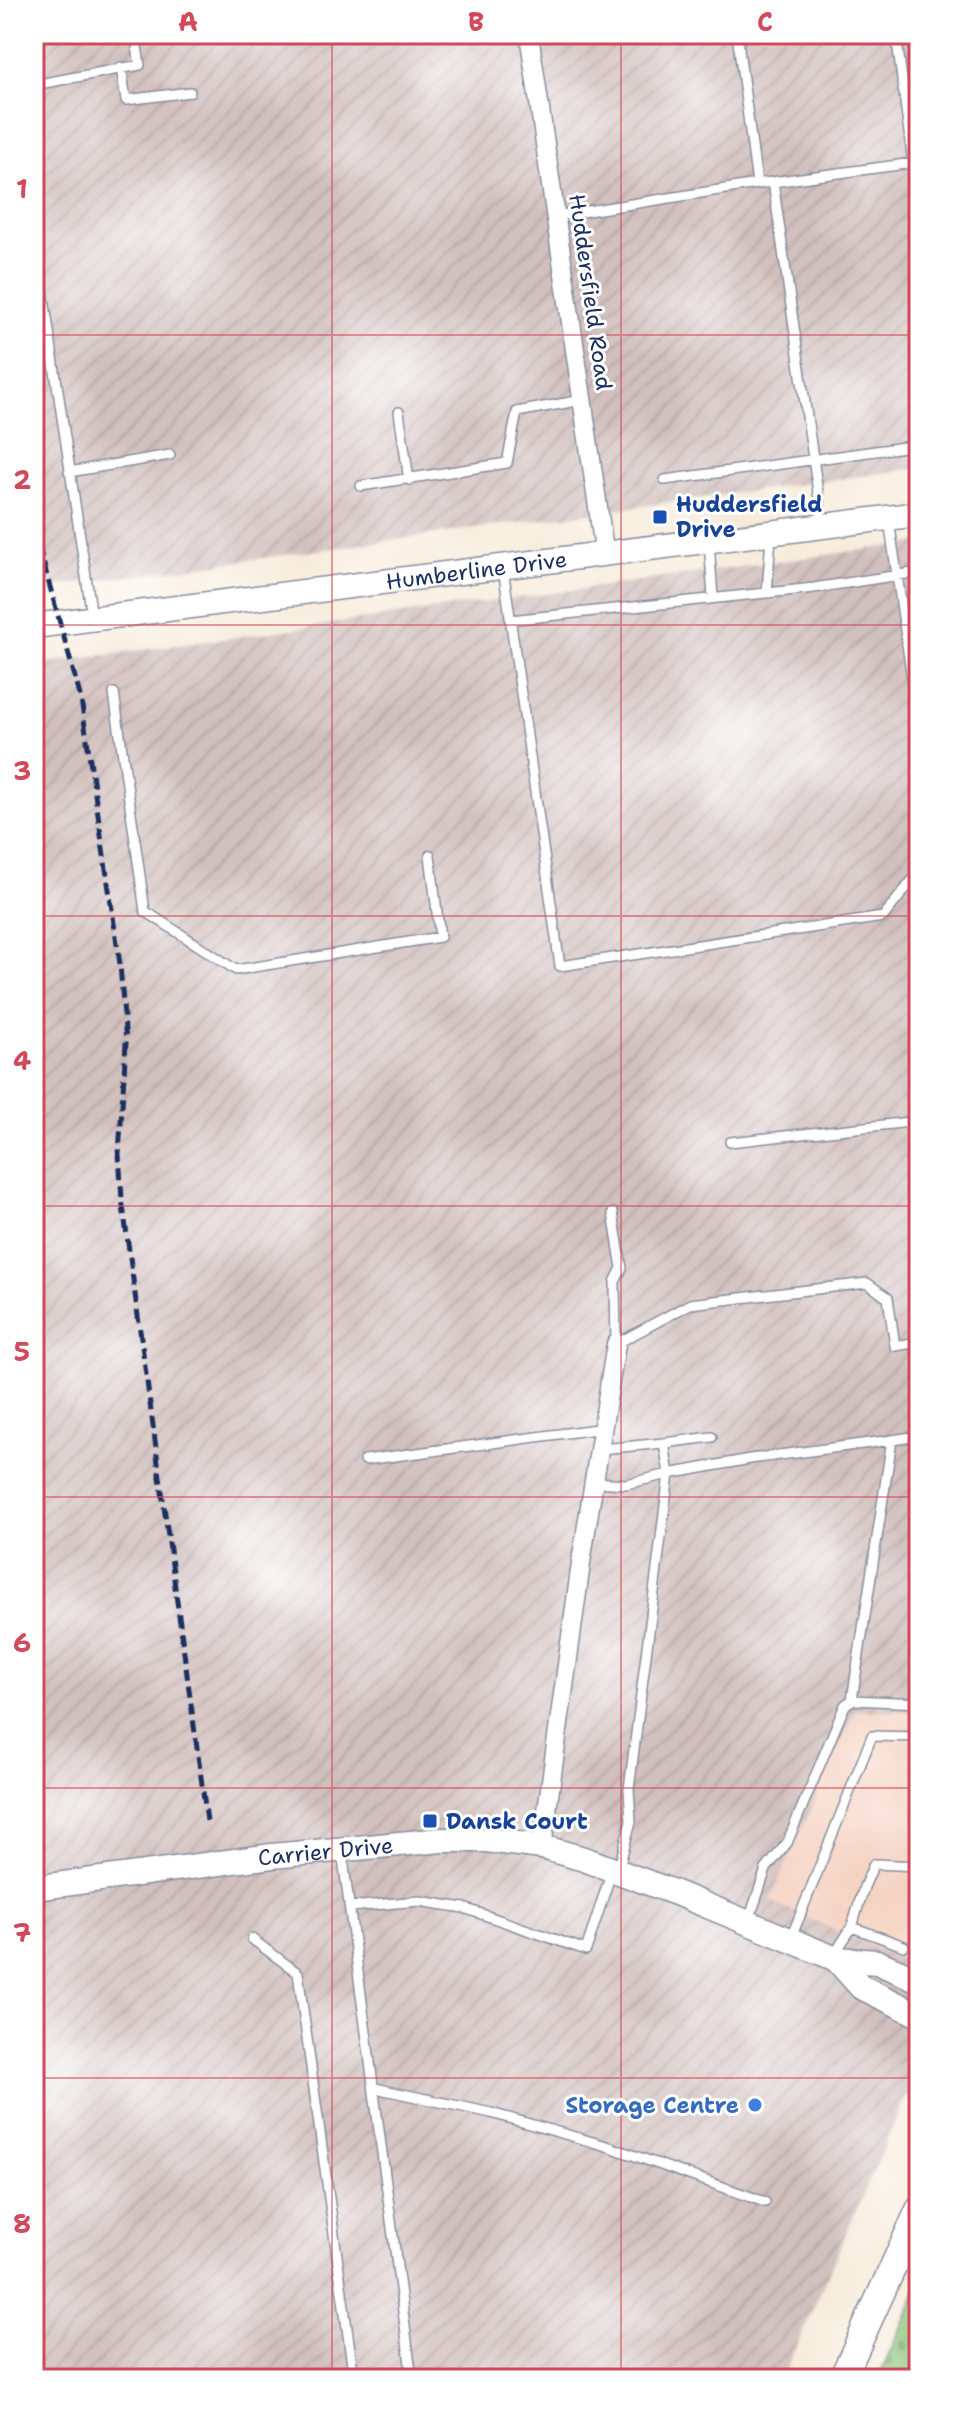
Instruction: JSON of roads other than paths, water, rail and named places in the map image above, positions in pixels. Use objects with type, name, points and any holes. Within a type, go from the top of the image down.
[{"type":"main road","points":[[842,2379],[919,2210]]},
{"type":"street","name":"Huddersfield Road","points":[[529,34],[605,556]]},
{"type":"street","name":"Humberline Drive","points":[[34,626],[919,514]]},
{"type":"street","points":[[542,1847],[616,1344]]},
{"type":"street","name":"Carrier Drive","points":[[34,1888],[342,1849],[442,1840],[486,1840],[542,1847],[615,1870],[834,1958],[877,1962],[919,1980]]},
{"type":"street","name":"Carrier Drive","points":[[834,1958],[861,1987],[919,2015]]},
{"type":"lane","points":[[34,85],[140,65],[135,34]]},
{"type":"lane","points":[[737,34],[757,184]]},
{"type":"lane","points":[[556,216],[916,163],[896,34]]},
{"type":"lane","points":[[121,67],[126,100],[190,92]]},
{"type":"lane","points":[[773,182],[823,527]]},
{"type":"lane","points":[[34,232],[92,618]]},
{"type":"lane","points":[[361,486],[507,463],[517,412],[582,400]]},
{"type":"lane","points":[[399,412],[409,480]]},
{"type":"lane","points":[[665,480],[919,445]]},
{"type":"lane","points":[[69,472],[170,455]]},
{"type":"lane","points":[[889,518],[919,727]]},
{"type":"lane","points":[[767,593],[771,534]]},
{"type":"lane","points":[[709,542],[713,597]]},
{"type":"lane","points":[[503,568],[560,966],[883,917],[919,872]]},
{"type":"lane","points":[[510,620],[814,588],[919,572]]},
{"type":"lane","points":[[114,693],[145,911],[236,970],[440,937],[430,855]]},
{"type":"lane","points":[[730,1142],[919,1121]]},
{"type":"lane","points":[[613,1213],[622,1268],[615,1282],[616,1344],[690,1304],[867,1283],[888,1298],[895,1346],[919,1342]]},
{"type":"lane","points":[[365,1460],[604,1428]]},
{"type":"lane","points":[[595,1482],[626,1484],[750,1459],[919,1436]]},
{"type":"lane","points":[[601,1449],[712,1437]]},
{"type":"lane","points":[[852,1700],[892,1440]]},
{"type":"lane","points":[[350,1907],[419,1901],[464,1908],[586,1950],[631,1821],[629,1789],[669,1474],[664,1443]]},
{"type":"lane","points":[[748,1923],[766,1869],[787,1843],[845,1705],[852,1700],[919,1703]]},
{"type":"lane","points":[[790,1941],[872,1736],[919,1737]]},
{"type":"lane","points":[[342,1849],[412,2379]]},
{"type":"lane","points":[[834,1958],[852,1927],[874,1864],[919,1866]]},
{"type":"lane","points":[[852,1927],[904,1946]]},
{"type":"lane","points":[[252,1939],[298,1973],[354,2379]]},
{"type":"lane","points":[[375,2088],[491,2113],[595,2142],[765,2202]]},
{"type":"railway","points":[[34,529],[81,699],[120,964],[126,1043],[119,1154],[122,1199],[207,1821]]},
{"type":"place","name":"Huddersfield Drive","points":[[660,517]]},
{"type":"place","name":"Dansk Court","points":[[430,1821]]},
{"type":"place","name":"Storage Centre","points":[[755,2105]]}]
